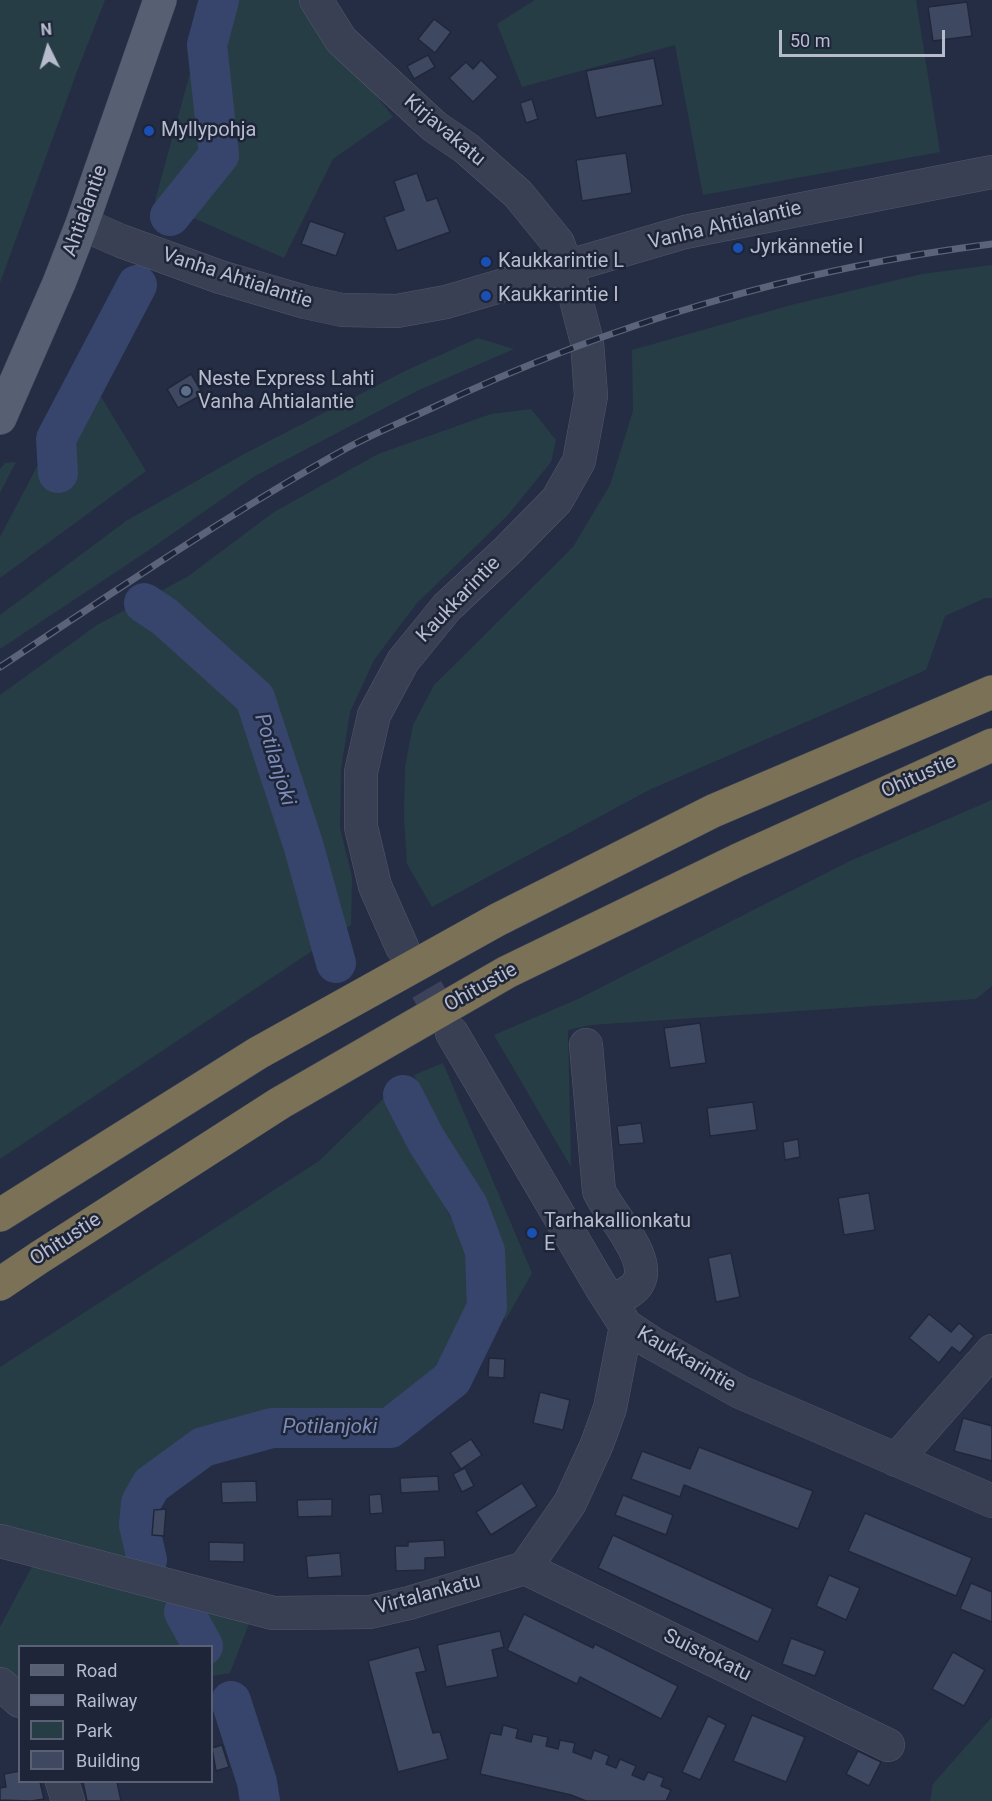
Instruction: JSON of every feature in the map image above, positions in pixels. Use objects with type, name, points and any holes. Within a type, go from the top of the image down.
[{"type":"highway","points":[[0,1215],[258,1053],[496,920],[713,811],[992,692]]},
{"type":"highway","name":"Ohitustie","points":[[0,1284],[280,1104],[507,972],[738,860],[992,745]]},
{"type":"main road","name":"Ahtialantie","points":[[0,418],[82,224],[160,0]]},
{"type":"street","name":"Kirjavakatu","points":[[316,0],[341,40],[435,128],[466,148],[518,194],[558,243],[565,266]]},
{"type":"street","name":"Vanha Ahtialantie","points":[[82,224],[121,241],[220,277],[305,302],[342,310],[397,311],[446,302],[685,232],[992,172]]},
{"type":"street","name":"Kaukkarintie","points":[[402,946],[375,886],[361,827],[361,772],[374,715],[403,661],[447,607],[557,500],[579,461],[591,396],[587,342],[565,266]]},
{"type":"street","name":"Kaukkarintie","points":[[452,1033],[618,1314],[652,1343],[740,1392],[992,1501]]},
{"type":"street","points":[[525,1568],[570,1503],[597,1444],[610,1408],[618,1314],[638,1285],[641,1274],[640,1263],[630,1239],[604,1204],[599,1191],[586,1046]]},
{"type":"street","points":[[896,1460],[992,1351]]},
{"type":"street","name":"Virtalankatu","points":[[0,1541],[273,1613],[370,1612],[409,1603],[525,1568]]},
{"type":"street","name":"Suistokatu","points":[[525,1568],[888,1745]]},
{"type":"street","points":[[0,1684],[18,1699]]},
{"type":"street","points":[[62,1783],[68,1801]]},
{"type":"green space","points":[[0,0],[105,0],[0,283]]},
{"type":"green space","points":[[210,0],[302,0],[393,117],[333,159],[284,258],[155,201]]},
{"type":"green space","points":[[535,0],[916,0],[940,152],[703,195],[675,45],[522,87],[497,24]]},
{"type":"green space","points":[[992,265],[992,598],[985,598],[945,616],[926,670],[649,790],[432,907],[407,864],[404,818],[405,767],[413,725],[434,685],[573,547],[610,485],[633,411],[632,350],[791,305],[922,274]]},
{"type":"green space","points":[[478,338],[514,349],[417,391],[255,476],[0,649],[0,615],[126,521],[244,454],[405,371]]},
{"type":"green space","points":[[97,390],[146,471],[0,578],[0,537],[43,455]]},
{"type":"green space","points":[[531,409],[556,440],[551,462],[507,516],[417,603],[374,660],[350,712],[341,769],[340,828],[352,877],[351,925],[0,1159],[0,695],[97,625],[187,577],[274,512],[378,454],[491,414]]},
{"type":"green space","points":[[16,462],[0,493],[0,469],[5,463]]},
{"type":"green space","points":[[992,800],[992,986],[976,999],[591,1025],[568,1030],[571,1167],[494,1035],[578,999],[850,861]]},
{"type":"green space","points":[[443,1063],[532,1273],[505,1321],[495,1229],[439,1132],[414,1075]]},
{"type":"green space","points":[[386,1096],[473,1260],[472,1307],[441,1366],[378,1413],[265,1411],[195,1438],[123,1499],[138,1566],[0,1527],[0,1367],[319,1161]]},
{"type":"green space","points":[[34,1563],[250,1621],[230,1673],[213,1676],[213,1645],[18,1645],[18,1688],[0,1672],[0,1627]]},
{"type":"green space","points":[[992,1717],[992,1801],[930,1801],[933,1784]]},
{"type":"building","points":[[967,2],[972,36],[933,41],[928,7]]},
{"type":"building","points":[[434,19],[451,32],[435,53],[418,39]]},
{"type":"building","points":[[428,55],[435,67],[414,79],[407,66]]},
{"type":"building","points":[[654,58],[663,105],[596,118],[586,71]]},
{"type":"building","points":[[481,60],[498,77],[473,102],[449,78],[466,62],[473,69]]},
{"type":"building","points":[[532,99],[538,119],[526,123],[520,103]]},
{"type":"building","points":[[626,153],[632,193],[582,201],[576,160]]},
{"type":"building","points":[[417,173],[427,201],[437,198],[450,232],[397,251],[384,217],[404,210],[394,181]]},
{"type":"building","points":[[310,221],[345,233],[336,256],[301,244]]},
{"type":"building","points":[[191,374],[203,394],[178,408],[167,389]]},
{"type":"building","points":[[700,1023],[706,1063],[670,1068],[664,1028]]},
{"type":"building","points":[[753,1102],[757,1130],[710,1136],[707,1108]]},
{"type":"building","points":[[641,1123],[644,1143],[619,1145],[617,1126]]},
{"type":"building","points":[[798,1139],[800,1157],[785,1160],[783,1142]]},
{"type":"building","points":[[869,1193],[875,1230],[844,1235],[838,1198]]},
{"type":"building","points":[[731,1253],[740,1297],[716,1302],[708,1258]]},
{"type":"building","points":[[929,1314],[951,1332],[959,1323],[974,1336],[960,1353],[952,1347],[939,1363],[909,1338]]},
{"type":"building","points":[[489,1358],[505,1359],[504,1378],[488,1377]]},
{"type":"building","points":[[540,1392],[570,1400],[563,1430],[533,1423]]},
{"type":"building","points":[[963,1418],[992,1426],[992,1461],[954,1451]]},
{"type":"building","points":[[471,1439],[482,1455],[461,1469],[450,1453]]},
{"type":"building","points":[[699,1447],[813,1491],[798,1529],[684,1485],[680,1497],[631,1479],[642,1451],[690,1469]]},
{"type":"building","points":[[465,1468],[474,1486],[462,1492],[453,1474]]},
{"type":"building","points":[[438,1476],[439,1491],[401,1493],[400,1478]]},
{"type":"building","points":[[256,1481],[257,1502],[222,1503],[221,1482]]},
{"type":"building","points":[[522,1483],[537,1506],[491,1535],[476,1512]]},
{"type":"building","points":[[381,1494],[383,1513],[370,1514],[369,1495]]},
{"type":"building","points":[[623,1495],[673,1515],[666,1535],[615,1515]]},
{"type":"building","points":[[332,1499],[332,1516],[298,1517],[297,1500]]},
{"type":"building","points":[[166,1509],[164,1536],[152,1535],[154,1510]]},
{"type":"building","points":[[865,1513],[972,1558],[956,1596],[848,1551]]},
{"type":"building","points":[[613,1535],[773,1609],[758,1642],[598,1568]]},
{"type":"building","points":[[444,1540],[445,1557],[425,1558],[425,1570],[396,1571],[395,1546],[408,1546],[408,1542]]},
{"type":"building","points":[[209,1542],[244,1543],[244,1562],[209,1561]]},
{"type":"building","points":[[340,1553],[342,1576],[308,1578],[306,1556]]},
{"type":"building","points":[[829,1575],[860,1588],[846,1620],[816,1606]]},
{"type":"building","points":[[971,1583],[992,1592],[992,1622],[960,1609]]},
{"type":"building","points":[[524,1614],[593,1648],[595,1644],[678,1686],[661,1719],[580,1677],[577,1684],[507,1650]]},
{"type":"building","points":[[500,1631],[504,1647],[492,1650],[498,1677],[446,1687],[437,1645]]},
{"type":"building","points":[[791,1638],[825,1651],[815,1676],[782,1664]]},
{"type":"building","points":[[419,1647],[426,1671],[416,1673],[433,1733],[440,1732],[448,1759],[398,1772],[368,1661]]},
{"type":"building","points":[[953,1652],[985,1670],[964,1706],[932,1689]]},
{"type":"building","points":[[752,1715],[805,1737],[786,1782],[733,1761]]},
{"type":"building","points":[[708,1716],[726,1725],[700,1780],[682,1772]]},
{"type":"building","points":[[503,1725],[518,1729],[516,1738],[531,1742],[533,1734],[548,1737],[546,1746],[558,1749],[560,1740],[575,1743],[573,1752],[591,1759],[594,1750],[609,1756],[606,1764],[616,1768],[620,1759],[636,1766],[632,1775],[644,1780],[648,1772],[664,1778],[661,1786],[671,1790],[666,1801],[586,1801],[571,1795],[480,1774],[490,1733],[501,1735]]},
{"type":"building","points":[[222,1745],[229,1767],[216,1771],[213,1748]]},
{"type":"building","points":[[858,1751],[881,1762],[869,1786],[846,1774]]},
{"type":"building","points":[[18,1771],[18,1783],[40,1783],[44,1799],[0,1800],[0,1788],[6,1787],[4,1774]]},
{"type":"building","points":[[83,1783],[117,1783],[121,1801],[87,1801]]},
{"type":"waterway","name":"Potilanjoki","points":[[170,216],[219,155],[207,45],[219,0]]},
{"type":"waterway","name":"Potilanjoki","points":[[58,473],[56,439],[137,285]]},
{"type":"waterway","name":"Potilanjoki","points":[[144,603],[165,617],[255,698],[303,844],[336,963]]},
{"type":"waterway","name":"Potilanjoki","points":[[147,1560],[139,1525],[141,1503],[151,1485],[203,1447],[272,1428],[390,1428],[452,1379],[487,1307],[485,1251],[468,1206],[426,1140],[403,1095]]},
{"type":"waterway","name":"Potilanjoki","points":[[184,1612],[202,1645]]},
{"type":"waterway","name":"Potilanjoki","points":[[231,1701],[257,1782],[260,1801]]},
{"type":"tunnel","points":[[402,947],[452,1033]]},
{"type":"railway","points":[[0,667],[172,554],[303,473],[368,437],[499,378],[567,350],[636,326],[776,284],[920,254],[992,244]]},
{"type":"place","name":"Myllypohja","points":[[149,131]]},
{"type":"place","name":"Jyrkännetie I","points":[[738,248]]},
{"type":"place","name":"Kaukkarintie L","points":[[486,262]]},
{"type":"place","name":"Kaukkarintie I","points":[[486,296]]},
{"type":"place","name":"Neste Express Lahti Vanha Ahtialantie","points":[[186,391]]},
{"type":"place","name":"Tarhakallionkatu E","points":[[532,1233]]}]
